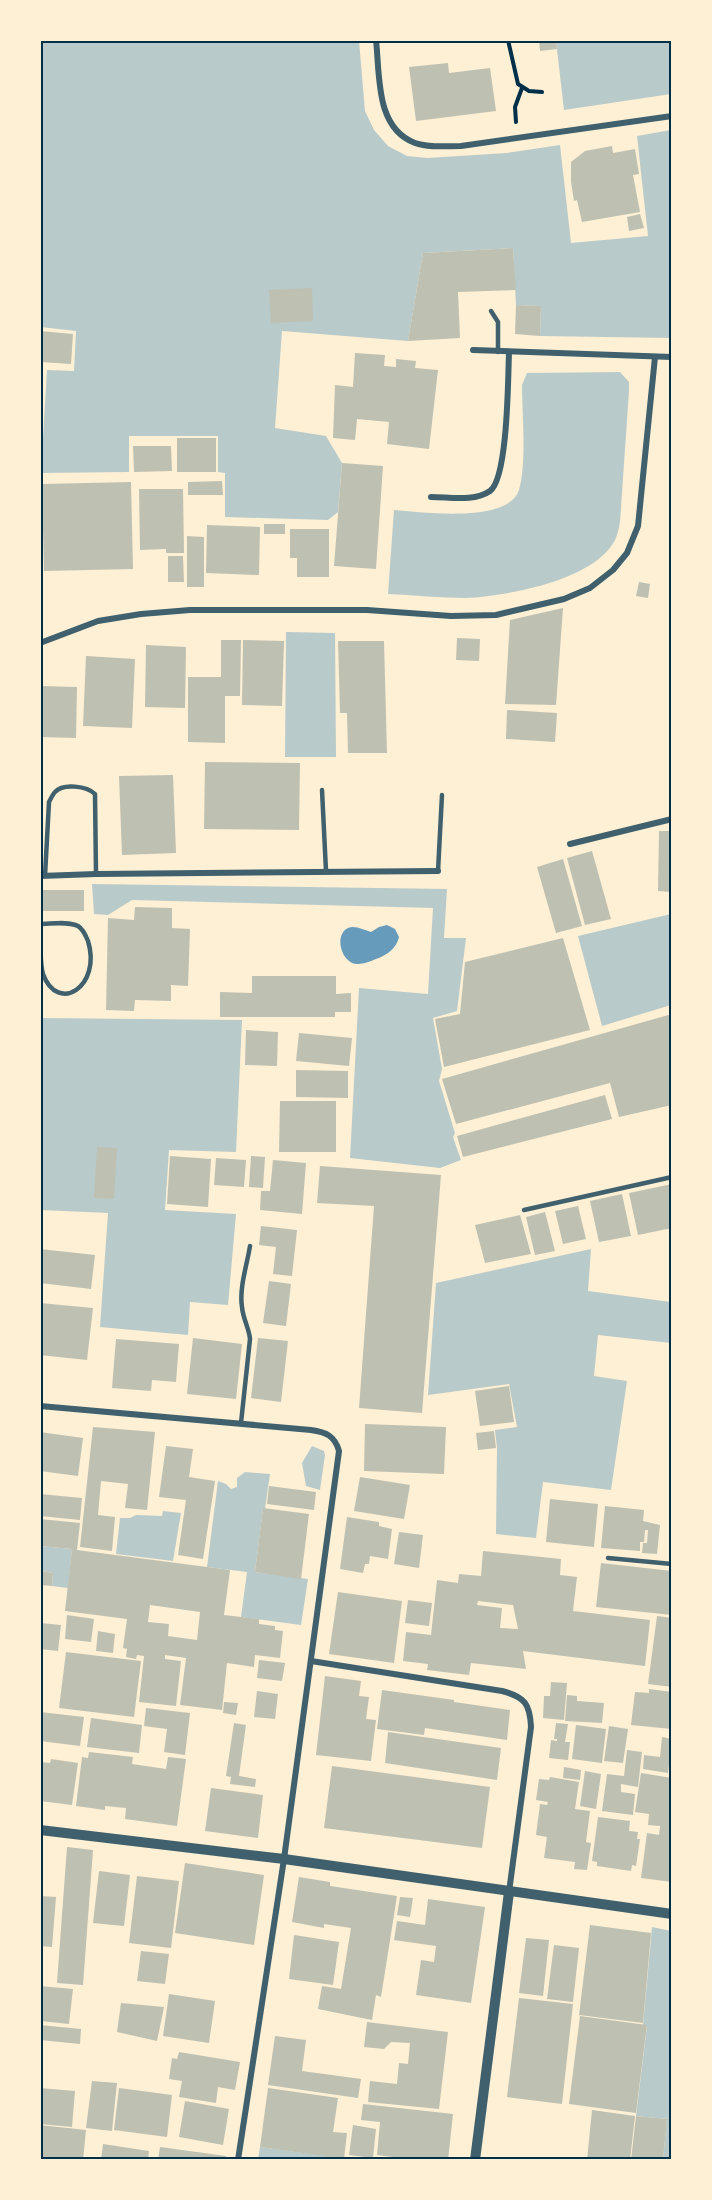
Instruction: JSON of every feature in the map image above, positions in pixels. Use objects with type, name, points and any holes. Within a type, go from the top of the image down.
[{"type":"street","points":[[376,40],[382,101],[388,119],[399,133],[415,143],[433,146],[461,146],[672,116]]},
{"type":"street","points":[[472,350],[672,357]]},
{"type":"street","points":[[431,497],[475,498],[491,490],[499,478],[504,454],[509,352]]},
{"type":"street","points":[[40,643],[98,621],[141,614],[190,610],[344,610],[451,616],[496,615],[564,599],[590,588],[613,570],[627,553],[638,526],[655,357]]},
{"type":"street","points":[[570,844],[672,819]]},
{"type":"street","points":[[43,876],[438,871]]},
{"type":"street","points":[[40,1406],[325,1432],[337,1442],[339,1451],[284,1858],[238,2160]]},
{"type":"street","points":[[311,1661],[502,1690],[515,1694],[525,1702],[530,1714],[531,1727],[475,2160]]},
{"type":"street","points":[[40,1830],[284,1858],[672,1914]]},
{"type":"lane","points":[[491,311],[498,322],[498,352]]},
{"type":"lane","points":[[43,876],[50,802],[54,792],[60,789],[81,787],[94,794],[96,874]]},
{"type":"lane","points":[[322,790],[326,871]]},
{"type":"lane","points":[[438,871],[442,795]]},
{"type":"lane","points":[[40,924],[69,924],[78,926],[86,934],[91,952],[90,973],[84,985],[69,993],[60,993],[51,988],[43,973],[40,941]]},
{"type":"lane","points":[[524,1210],[672,1178]]},
{"type":"lane","points":[[242,1423],[250,1340],[241,1300],[250,1246]]},
{"type":"lane","points":[[608,1558],[672,1564]]},
{"type":"path","points":[[508,40],[515,80],[522,88],[542,92]]},
{"type":"path","points":[[519,137],[516,107],[522,88]]},
{"type":"shaded area","points":[[40,41],[359,41],[365,111],[374,130],[388,146],[407,156],[427,158],[507,153],[560,145],[571,243],[648,236],[637,136],[671,130],[671,338],[540,336],[541,306],[516,305],[513,248],[423,253],[408,341],[282,331],[275,428],[326,436],[342,463],[338,512],[328,520],[225,517],[225,473],[218,472],[218,436],[129,436],[129,472],[41,473],[47,370],[74,371],[76,331],[41,327]]},
{"type":"shaded area","points":[[556,41],[671,41],[671,94],[564,110]]},
{"type":"shaded area","points":[[620,372],[629,382],[629,391],[620,522],[615,540],[605,554],[589,566],[570,575],[549,583],[504,594],[447,598],[388,594],[394,510],[443,514],[482,512],[499,508],[512,501],[519,490],[523,452],[522,385],[527,373]]},
{"type":"shaded area","points":[[286,632],[335,633],[336,757],[285,757]]},
{"type":"shaded area","points":[[92,884],[447,889],[444,938],[466,938],[457,1011],[433,1018],[442,1069],[439,1081],[461,1160],[440,1168],[350,1158],[359,988],[428,994],[433,908],[132,900],[108,915],[94,914]]},
{"type":"shaded area","points":[[671,914],[671,1005],[602,1026],[578,936]]},
{"type":"shaded area","points":[[41,1018],[242,1020],[236,1152],[169,1150],[165,1210],[236,1214],[228,1305],[190,1302],[188,1335],[100,1327],[108,1213],[41,1210]]},
{"type":"shaded area","points":[[591,1249],[588,1291],[671,1302],[671,1343],[598,1335],[594,1376],[627,1381],[611,1490],[543,1482],[536,1538],[496,1534],[497,1448],[495,1430],[517,1427],[509,1384],[428,1395],[436,1283]]},
{"type":"shaded area","points":[[312,1446],[324,1451],[325,1455],[320,1490],[306,1486],[302,1463]]},
{"type":"shaded area","points":[[245,1472],[270,1474],[255,1572],[308,1579],[301,1625],[241,1617],[247,1572],[207,1567],[218,1481],[231,1489],[237,1487],[237,1478]]},
{"type":"shaded area","points":[[163,1511],[181,1513],[173,1561],[116,1554],[120,1518],[130,1518],[136,1515],[162,1516]]},
{"type":"shaded area","points":[[40,1546],[72,1549],[68,1588],[52,1586],[53,1573],[41,1571]]},
{"type":"shaded area","points":[[652,1927],[671,1931],[671,2159],[663,2159],[667,2119],[636,2116],[647,2026],[643,2025]]},
{"type":"shaded area","points":[[260,2147],[349,2159],[258,2160]]},
{"type":"water","points":[[387,925],[395,929],[399,937],[396,945],[390,951],[358,964],[352,963],[344,955],[340,943],[343,932],[348,928],[360,928],[371,932]]},
{"type":"building","points":[[539,40],[556,40],[557,49],[540,51]]},
{"type":"building","points":[[448,63],[449,73],[490,68],[496,111],[416,121],[409,67]]},
{"type":"building","points":[[612,146],[613,153],[635,149],[639,174],[633,175],[640,212],[582,222],[577,200],[574,201],[571,162],[585,151]]},
{"type":"building","points":[[640,214],[644,228],[629,231],[627,217]]},
{"type":"building","points":[[513,248],[516,290],[458,292],[460,338],[408,341],[423,253]]},
{"type":"building","points":[[312,288],[313,321],[271,323],[269,290]]},
{"type":"building","points":[[516,305],[541,306],[540,336],[515,334]]},
{"type":"building","points":[[40,331],[73,334],[71,364],[40,362]]},
{"type":"building","points":[[355,353],[385,355],[384,366],[396,367],[396,359],[416,361],[415,368],[438,370],[429,449],[387,444],[389,422],[357,419],[355,440],[333,438],[335,385],[353,387]]},
{"type":"building","points":[[177,438],[216,438],[216,472],[177,472]]},
{"type":"building","points":[[133,446],[171,446],[172,471],[134,472]]},
{"type":"building","points":[[342,463],[383,466],[376,569],[334,566]]},
{"type":"building","points":[[222,481],[223,495],[188,495],[188,482]]},
{"type":"building","points":[[131,482],[133,569],[44,571],[42,484]]},
{"type":"building","points":[[139,489],[183,489],[184,553],[166,553],[166,549],[140,550]]},
{"type":"building","points":[[264,524],[285,524],[285,534],[264,534]]},
{"type":"building","points":[[207,525],[260,527],[259,575],[206,573]]},
{"type":"building","points":[[290,529],[329,529],[329,577],[297,577],[297,558],[290,558]]},
{"type":"building","points":[[187,536],[204,537],[204,587],[187,587]]},
{"type":"building","points":[[168,556],[183,556],[184,582],[168,582]]},
{"type":"building","points":[[639,582],[650,584],[648,598],[636,596]]},
{"type":"building","points":[[563,608],[556,705],[505,704],[510,620]]},
{"type":"building","points":[[457,638],[480,639],[479,661],[456,660]]},
{"type":"building","points":[[221,640],[241,640],[240,696],[225,696],[225,743],[188,742],[188,677],[221,677]]},
{"type":"building","points":[[243,640],[284,641],[282,706],[242,705]]},
{"type":"building","points":[[338,641],[384,641],[387,753],[348,753],[347,713],[340,713]]},
{"type":"building","points":[[146,645],[186,647],[185,708],[145,707]]},
{"type":"building","points":[[86,656],[135,659],[132,728],[83,726]]},
{"type":"building","points":[[40,686],[77,687],[76,738],[40,737]]},
{"type":"building","points":[[507,710],[557,713],[555,742],[506,739]]},
{"type":"building","points":[[205,762],[300,763],[299,830],[204,829]]},
{"type":"building","points":[[173,775],[176,853],[122,855],[119,776]]},
{"type":"building","points":[[659,831],[672,831],[672,892],[658,891]]},
{"type":"building","points":[[592,851],[611,919],[585,925],[567,858]]},
{"type":"building","points":[[563,859],[582,926],[556,933],[537,867]]},
{"type":"building","points":[[40,890],[84,890],[84,911],[40,911]]},
{"type":"building","points":[[135,907],[172,908],[172,928],[190,929],[188,986],[171,985],[171,1001],[135,1000],[134,1011],[106,1010],[108,918],[134,920]]},
{"type":"building","points":[[563,938],[590,1030],[444,1067],[435,1019],[460,1014],[465,962]]},
{"type":"building","points":[[252,976],[336,976],[336,994],[351,993],[351,1012],[335,1012],[335,1017],[220,1017],[220,992],[252,993]]},
{"type":"building","points":[[672,1014],[672,1105],[619,1117],[610,1083],[456,1124],[442,1079]]},
{"type":"building","points":[[246,1030],[278,1032],[277,1066],[245,1065]]},
{"type":"building","points":[[299,1033],[352,1038],[349,1066],[296,1061]]},
{"type":"building","points":[[296,1070],[348,1071],[348,1098],[296,1097]]},
{"type":"building","points":[[605,1095],[612,1119],[463,1157],[457,1136]]},
{"type":"building","points":[[280,1101],[336,1101],[336,1152],[279,1152]]},
{"type":"building","points":[[97,1147],[117,1148],[114,1199],[94,1198]]},
{"type":"building","points":[[170,1156],[211,1159],[208,1207],[167,1204]]},
{"type":"building","points":[[251,1156],[265,1157],[263,1188],[249,1187]]},
{"type":"building","points":[[216,1158],[246,1160],[244,1187],[214,1185]]},
{"type":"building","points":[[273,1160],[306,1163],[302,1214],[260,1210],[261,1191],[270,1191]]},
{"type":"building","points":[[320,1166],[441,1175],[422,1413],[359,1408],[374,1206],[317,1203]]},
{"type":"building","points":[[672,1184],[672,1228],[638,1235],[629,1193]]},
{"type":"building","points":[[622,1194],[631,1236],[599,1242],[590,1201]]},
{"type":"building","points":[[578,1206],[586,1239],[563,1244],[555,1211]]},
{"type":"building","points":[[545,1212],[555,1251],[535,1255],[526,1217]]},
{"type":"building","points":[[520,1215],[531,1254],[485,1263],[475,1225]]},
{"type":"building","points":[[261,1226],[297,1230],[292,1276],[273,1274],[276,1247],[259,1245]]},
{"type":"building","points":[[40,1249],[95,1255],[91,1289],[40,1283]]},
{"type":"building","points":[[269,1281],[291,1284],[286,1326],[263,1323]]},
{"type":"building","points":[[40,1303],[93,1308],[87,1360],[40,1355]]},
{"type":"building","points":[[193,1338],[242,1344],[236,1399],[187,1394]]},
{"type":"building","points":[[258,1338],[288,1341],[281,1402],[251,1398]]},
{"type":"building","points":[[116,1339],[179,1344],[176,1382],[152,1380],[151,1391],[112,1388]]},
{"type":"building","points":[[509,1386],[514,1422],[480,1426],[475,1391]]},
{"type":"building","points":[[365,1424],[446,1427],[444,1474],[364,1471]]},
{"type":"building","points":[[93,1427],[155,1432],[147,1510],[125,1508],[128,1484],[101,1481],[98,1515],[115,1517],[112,1551],[80,1547]]},
{"type":"building","points":[[494,1431],[496,1448],[478,1450],[476,1433]]},
{"type":"building","points":[[40,1432],[83,1438],[78,1476],[40,1471]]},
{"type":"building","points":[[166,1446],[193,1449],[189,1477],[215,1481],[203,1559],[178,1555],[186,1500],[159,1497]]},
{"type":"building","points":[[360,1477],[410,1485],[404,1519],[354,1511]]},
{"type":"building","points":[[269,1486],[316,1492],[314,1510],[267,1504]]},
{"type":"building","points":[[40,1494],[82,1498],[80,1520],[40,1516]]},
{"type":"building","points":[[550,1499],[598,1504],[594,1547],[546,1542]]},
{"type":"building","points":[[605,1506],[644,1510],[643,1521],[660,1525],[657,1554],[642,1553],[643,1543],[647,1543],[648,1530],[645,1530],[644,1542],[640,1542],[640,1551],[601,1548]]},
{"type":"building","points":[[263,1508],[309,1514],[301,1579],[255,1572]]},
{"type":"building","points":[[347,1517],[379,1522],[379,1526],[392,1529],[388,1559],[370,1556],[369,1564],[365,1564],[363,1573],[340,1569]]},
{"type":"building","points":[[40,1519],[80,1523],[77,1550],[230,1570],[224,1615],[259,1619],[259,1624],[275,1626],[275,1630],[283,1631],[280,1658],[255,1655],[254,1667],[227,1663],[222,1710],[180,1705],[186,1658],[165,1655],[165,1659],[181,1661],[176,1706],[139,1702],[144,1656],[137,1655],[136,1659],[126,1657],[127,1649],[123,1648],[127,1619],[65,1611],[72,1549],[40,1546]],"holes":[[[150,1605],[200,1612],[197,1640],[168,1636],[169,1624],[148,1622]]]},
{"type":"building","points":[[399,1532],[423,1535],[419,1568],[394,1564]]},
{"type":"building","points":[[483,1551],[561,1559],[560,1575],[577,1577],[573,1611],[650,1620],[645,1666],[523,1651],[526,1669],[471,1663],[469,1675],[427,1670],[428,1664],[403,1661],[406,1632],[431,1635],[437,1580],[458,1583],[459,1574],[481,1576]],"holes":[[[478,1601],[513,1605],[518,1629],[500,1628],[502,1608],[477,1605]]]},
{"type":"building","points":[[601,1563],[672,1571],[672,1615],[596,1607]]},
{"type":"building","points":[[40,1571],[53,1573],[52,1586],[40,1585]]},
{"type":"building","points":[[338,1592],[402,1601],[394,1663],[329,1654]]},
{"type":"building","points":[[408,1600],[432,1603],[429,1626],[405,1623]]},
{"type":"building","points":[[67,1615],[94,1619],[91,1642],[65,1639]]},
{"type":"building","points":[[657,1616],[672,1618],[672,1687],[648,1684]]},
{"type":"building","points":[[40,1623],[61,1625],[58,1651],[40,1649]]},
{"type":"building","points":[[98,1631],[115,1634],[113,1653],[96,1651]]},
{"type":"building","points":[[66,1652],[141,1661],[134,1717],[59,1708]]},
{"type":"building","points":[[259,1660],[285,1663],[282,1681],[257,1678]]},
{"type":"building","points":[[325,1676],[361,1681],[359,1696],[369,1697],[366,1719],[376,1720],[371,1761],[316,1755]]},
{"type":"building","points":[[551,1682],[567,1683],[564,1720],[543,1718],[544,1696],[550,1696]]},
{"type":"building","points":[[649,1689],[672,1692],[672,1729],[631,1725],[635,1692],[649,1693]]},
{"type":"building","points":[[382,1690],[510,1710],[507,1740],[425,1728],[424,1735],[377,1729]]},
{"type":"building","points":[[257,1691],[278,1694],[275,1719],[254,1717]]},
{"type":"building","points":[[567,1695],[577,1696],[577,1701],[604,1703],[602,1723],[565,1721]]},
{"type":"building","points":[[224,1702],[238,1703],[236,1715],[223,1713]]},
{"type":"building","points":[[146,1708],[190,1713],[185,1755],[164,1752],[167,1729],[144,1726]]},
{"type":"building","points":[[40,1712],[84,1717],[80,1746],[40,1741]]},
{"type":"building","points":[[91,1718],[142,1725],[139,1753],[87,1747]]},
{"type":"building","points":[[234,1723],[246,1725],[239,1776],[256,1779],[255,1787],[230,1784],[231,1777],[226,1776]]},
{"type":"building","points":[[556,1723],[568,1724],[565,1742],[570,1742],[568,1760],[549,1758],[551,1740],[557,1741],[554,1739]]},
{"type":"building","points":[[576,1725],[606,1729],[602,1763],[572,1759]]},
{"type":"building","points":[[609,1726],[628,1729],[623,1763],[604,1761]]},
{"type":"building","points":[[388,1732],[501,1748],[497,1780],[385,1763]]},
{"type":"building","points":[[662,1737],[672,1739],[672,1765],[669,1765],[668,1773],[643,1769],[644,1755],[660,1757]]},
{"type":"building","points":[[627,1750],[642,1752],[638,1787],[621,1784],[621,1792],[635,1794],[633,1815],[602,1811],[607,1774],[624,1776]]},
{"type":"building","points":[[89,1752],[133,1757],[132,1764],[166,1769],[168,1757],[186,1759],[177,1826],[125,1819],[126,1808],[105,1806],[105,1810],[76,1806],[82,1757],[88,1758]]},
{"type":"building","points":[[51,1759],[78,1763],[72,1805],[40,1801],[40,1762],[50,1763]]},
{"type":"building","points":[[332,1766],[490,1787],[482,1848],[324,1828]]},
{"type":"building","points":[[564,1767],[581,1770],[580,1780],[563,1778]]},
{"type":"building","points":[[585,1771],[601,1774],[596,1809],[580,1806]]},
{"type":"building","points":[[641,1773],[672,1778],[672,1882],[641,1878],[647,1833],[659,1835],[660,1826],[648,1825],[649,1814],[635,1812]]},
{"type":"building","points":[[550,1777],[579,1782],[575,1809],[590,1811],[586,1842],[591,1843],[587,1870],[574,1869],[575,1862],[544,1858],[547,1837],[536,1835],[540,1804],[547,1805],[548,1802],[536,1800],[539,1779],[549,1780]]},
{"type":"building","points":[[211,1788],[263,1795],[258,1838],[205,1831]]},
{"type":"building","points":[[598,1817],[630,1821],[629,1831],[638,1832],[637,1839],[640,1839],[636,1866],[632,1865],[631,1871],[597,1866],[597,1862],[592,1861]]},
{"type":"building","points":[[67,1847],[93,1850],[83,1985],[57,1983]]},
{"type":"building","points":[[185,1863],[264,1875],[254,1945],[175,1933]]},
{"type":"building","points":[[99,1871],[130,1875],[124,1926],[93,1923]]},
{"type":"building","points":[[137,1876],[179,1881],[171,1948],[129,1943]]},
{"type":"building","points":[[299,1877],[330,1882],[330,1886],[397,1896],[381,1997],[376,1995],[372,2020],[318,2009],[322,1986],[341,1989],[351,1928],[324,1924],[324,1928],[292,1922]]},
{"type":"building","points":[[40,1896],[56,1897],[52,1947],[40,1946]]},
{"type":"building","points":[[400,1897],[413,1898],[410,1917],[397,1915]]},
{"type":"building","points":[[428,1899],[485,1907],[471,2003],[416,1995],[421,1960],[434,1962],[436,1946],[394,1940],[397,1921],[425,1925]]},
{"type":"building","points":[[590,1925],[651,1933],[643,2023],[579,2015]]},
{"type":"building","points":[[294,1935],[339,1942],[333,1985],[289,1979]]},
{"type":"building","points":[[526,1938],[549,1940],[543,1996],[519,1993]]},
{"type":"building","points":[[554,1945],[579,1948],[573,2002],[547,1999]]},
{"type":"building","points":[[141,1951],[169,1954],[165,1984],[137,1981]]},
{"type":"building","points":[[40,1986],[73,1989],[69,2024],[40,2021]]},
{"type":"building","points":[[169,1994],[215,2001],[209,2043],[163,2036]]},
{"type":"building","points":[[519,1998],[573,2004],[562,2104],[507,2097]]},
{"type":"building","points":[[121,2003],[164,2007],[157,2041],[117,2032]]},
{"type":"building","points":[[580,2016],[647,2025],[636,2113],[569,2104]]},
{"type":"building","points":[[367,2022],[448,2032],[439,2109],[368,2102],[370,2081],[397,2084],[399,2063],[408,2064],[410,2043],[391,2042],[384,2049],[364,2047]]},
{"type":"building","points":[[40,2025],[81,2029],[80,2044],[40,2040]]},
{"type":"building","points":[[275,2036],[306,2040],[302,2071],[361,2079],[358,2098],[268,2085]]},
{"type":"building","points":[[179,2052],[240,2062],[235,2090],[218,2087],[216,2103],[179,2097],[182,2081],[169,2079],[172,2058],[177,2059]]},
{"type":"building","points":[[92,2081],[117,2083],[112,2131],[86,2128]]},
{"type":"building","points":[[40,2088],[75,2091],[72,2127],[40,2124]]},
{"type":"building","points":[[119,2088],[172,2095],[167,2137],[114,2130]]},
{"type":"building","points":[[268,2088],[338,2098],[333,2132],[347,2133],[344,2159],[260,2147]]},
{"type":"building","points":[[185,2101],[229,2109],[223,2145],[179,2137]]},
{"type":"building","points":[[363,2104],[453,2114],[448,2160],[416,2160],[377,2155],[380,2122],[361,2120]]},
{"type":"building","points":[[592,2110],[635,2116],[630,2160],[587,2160]]},
{"type":"building","points":[[636,2116],[667,2119],[663,2160],[631,2160]]},
{"type":"building","points":[[40,2125],[86,2130],[83,2160],[40,2160]]},
{"type":"building","points":[[353,2125],[376,2129],[373,2158],[349,2155]]},
{"type":"building","points":[[103,2144],[149,2151],[148,2160],[101,2160]]},
{"type":"building","points":[[160,2147],[226,2156],[225,2160],[158,2160]]}]
